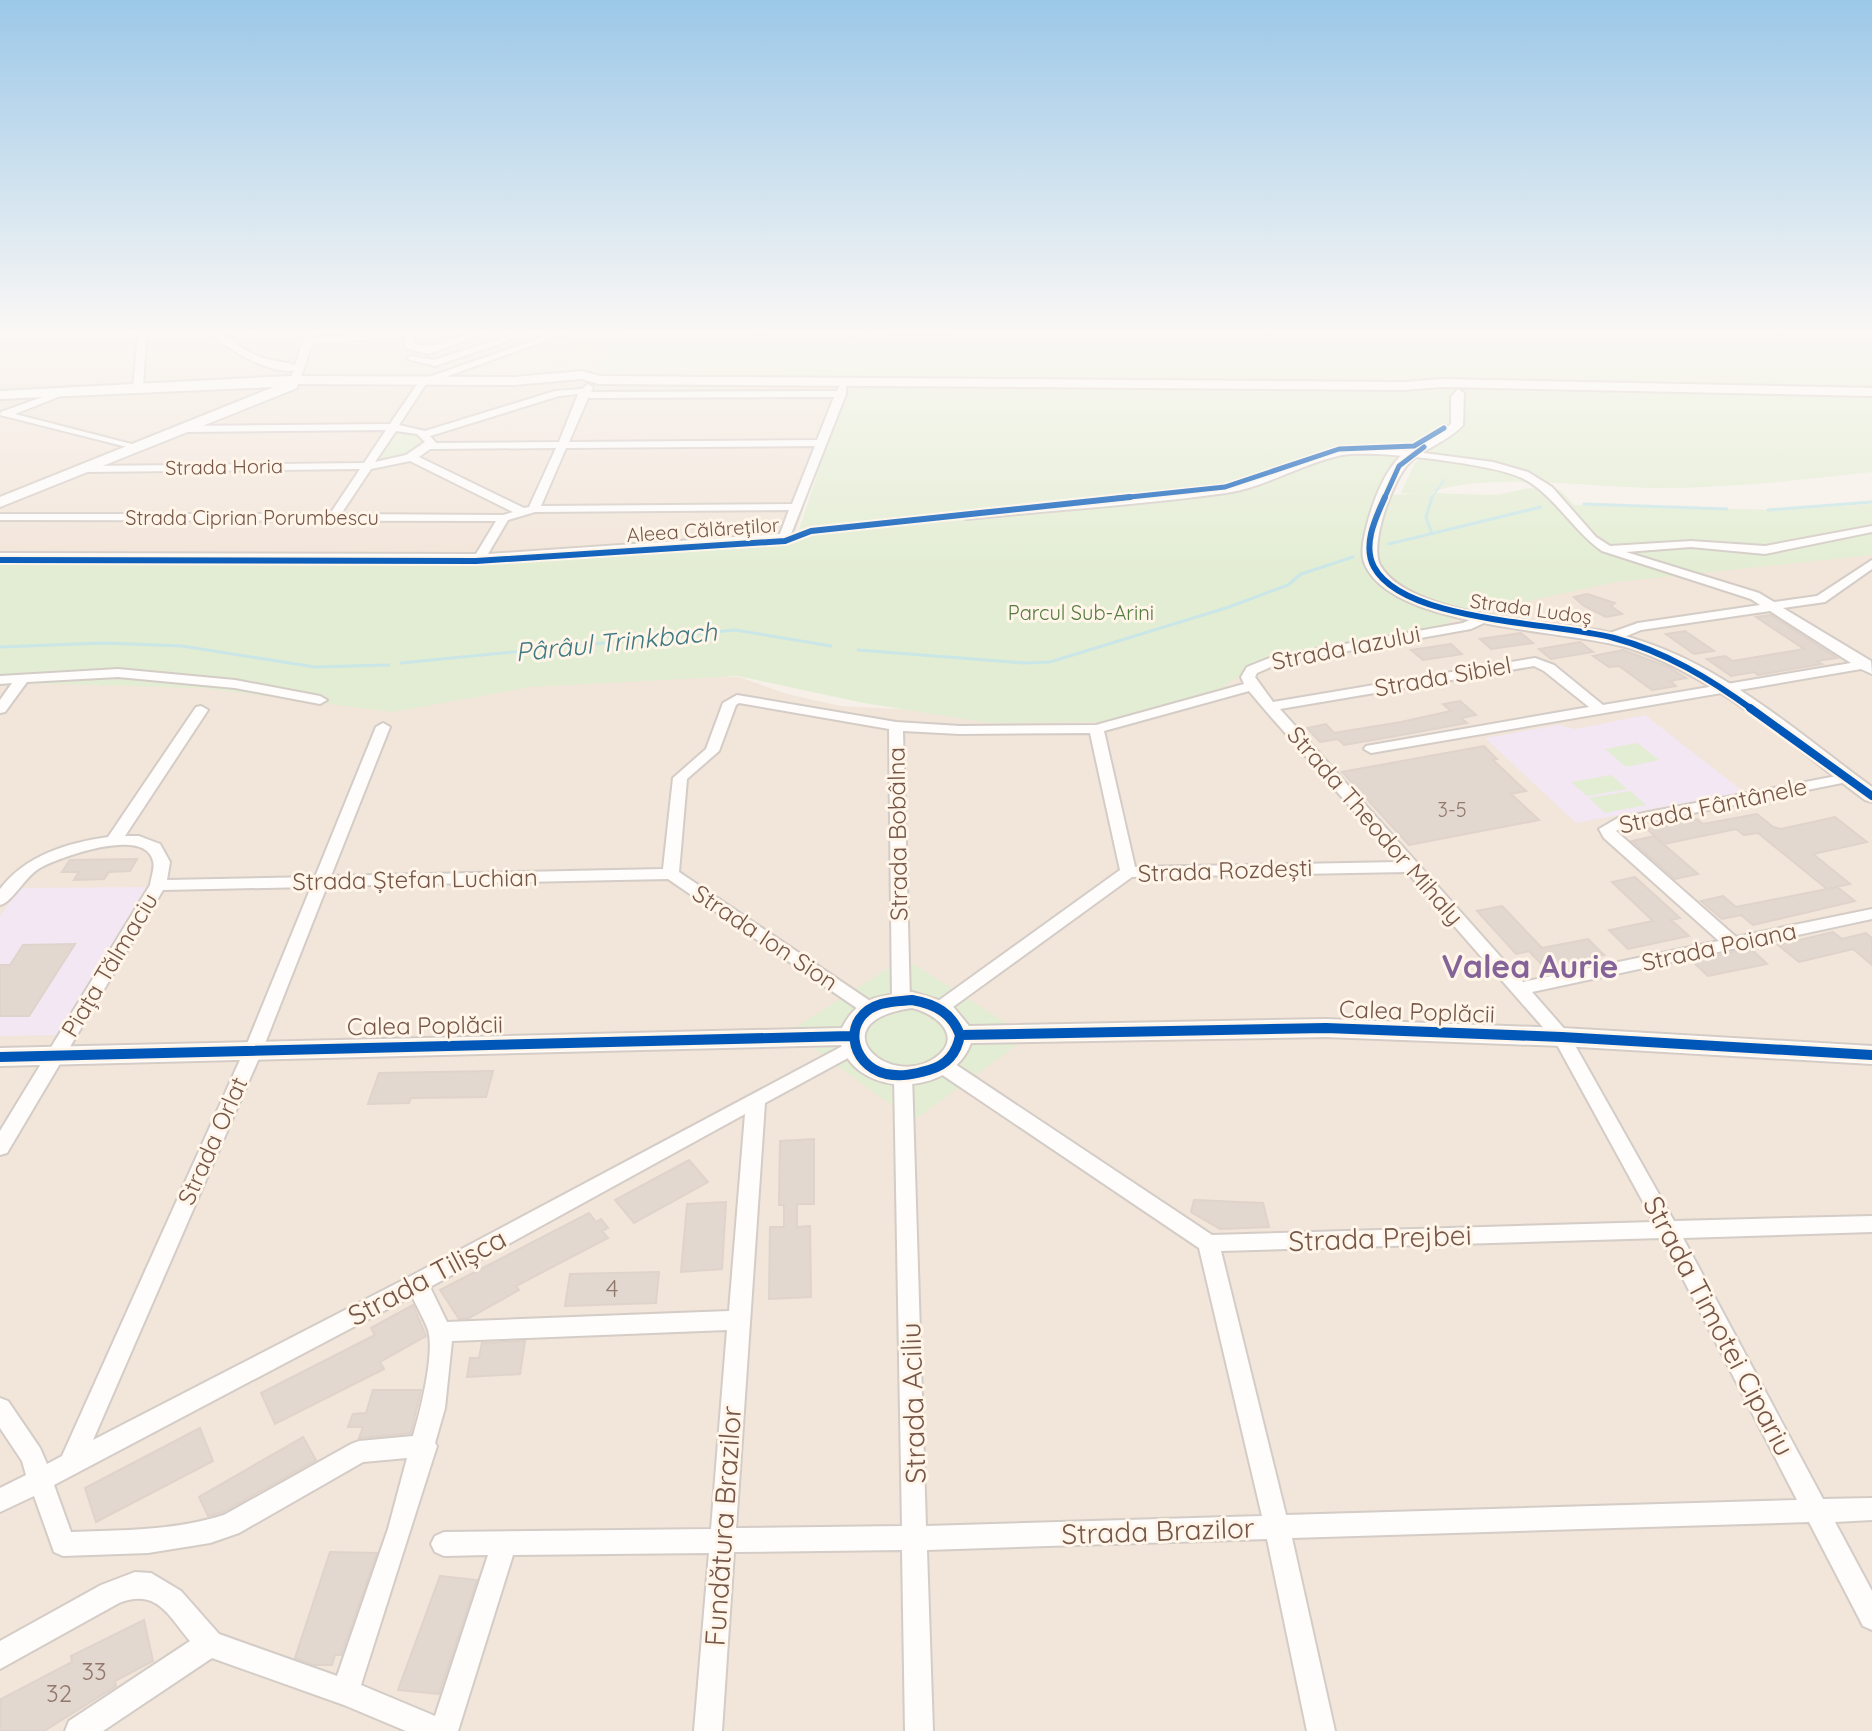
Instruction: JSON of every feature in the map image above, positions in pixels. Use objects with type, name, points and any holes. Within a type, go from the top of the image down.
[{"type":"main road","points":[[0,502],[224,412]]},
{"type":"main road","points":[[901,1000],[940,1008],[952,1018],[960,1035],[958,1048],[942,1065],[924,1073],[903,1075],[875,1069],[860,1060],[851,1042],[856,1021],[870,1009],[901,1000]]},
{"type":"main road","name":"Calea Poplăcii","points":[[960,1035],[1283,1028],[1562,1037],[1872,1055]]},
{"type":"main road","name":"Calea Poplăcii","points":[[0,1057],[851,1042]]},
{"type":"street","points":[[332,519],[402,412]]},
{"type":"street","name":"Strada Horia","points":[[83,469],[366,466],[410,457],[428,440],[507,412]]},
{"type":"street","points":[[528,511],[561,446],[570,412]]},
{"type":"street","points":[[410,457],[528,511],[795,507],[833,412]]},
{"type":"street","name":"Strada Ludoș","points":[[1456,412],[1457,425],[1399,466],[1378,513],[1369,543],[1371,562],[1386,581],[1417,599],[1451,612],[1612,637],[1678,661],[1724,689],[1872,796]]},
{"type":"street","points":[[2,415],[135,448]]},
{"type":"street","points":[[181,429],[392,427],[413,429],[428,440],[561,446],[821,443]]},
{"type":"street","points":[[966,516],[1229,489],[1353,450],[1493,465],[1524,474],[1548,489],[1592,539],[1606,549],[1744,590],[1869,666]]},
{"type":"street","name":"Aleea Călăreților","points":[[0,557],[480,558],[789,537],[795,507]]},
{"type":"street","name":"Strada Ciprian Porumbescu","points":[[0,517],[504,518],[528,511]]},
{"type":"street","points":[[480,558],[504,518]]},
{"type":"street","points":[[1606,549],[1691,544],[1771,550],[1872,529]]},
{"type":"street","points":[[1612,637],[1638,627],[1821,599],[1872,564]]},
{"type":"street","points":[[1857,576],[1872,584]]},
{"type":"street","name":"Strada Iazului","points":[[896,726],[960,730],[1096,729],[1252,686],[1248,677],[1252,670],[1277,660],[1466,626],[1482,619]]},
{"type":"street","name":"Strada Sibiel","points":[[1270,707],[1535,662],[1549,668],[1601,710]]},
{"type":"street","points":[[1371,749],[1869,666]]},
{"type":"street","points":[[0,680],[118,673],[235,684],[320,700]]},
{"type":"street","points":[[0,709],[24,677]]},
{"type":"street","name":"Strada Theodor Mihaly","points":[[1252,686],[1562,1037]]},
{"type":"street","name":"Strada Bobâlna","points":[[744,699],[834,718],[896,726],[901,1000]]},
{"type":"street","name":"Strada Ion Sion","points":[[744,699],[730,703],[712,751],[680,778],[671,874],[870,1009]]},
{"type":"street","points":[[114,840],[201,710]]},
{"type":"street","name":"Strada Orlat","points":[[71,1464],[253,1051],[383,727]]},
{"type":"street","points":[[1096,729],[1128,872]]},
{"type":"street","name":"Strada Fântânele","points":[[1734,945],[1610,835],[1607,829],[1618,823],[1847,778]]},
{"type":"street","name":"Piața Tălmaciu","points":[[0,900],[6,883],[34,865],[59,853],[114,840],[141,842],[157,849],[162,865],[158,885],[0,1148]]},
{"type":"street","name":"Strada Rozdești","points":[[940,1008],[1128,872],[1409,867]]},
{"type":"street","name":"Strada Ștefan Luchian","points":[[158,885],[671,874]]},
{"type":"street","name":"Strada Poiana","points":[[1519,989],[1872,914]]},
{"type":"street","name":"Strada Timotei Cipariu","points":[[1562,1037],[1668,1229],[1872,1617]]},
{"type":"street","name":"Strada Tilișca","points":[[0,1501],[756,1101],[851,1042]]},
{"type":"street","points":[[942,1065],[1208,1243],[1277,1528],[1321,1731]]},
{"type":"street","name":"Strada Aciliu","points":[[903,1075],[917,1538],[919,1731]]},
{"type":"street","name":"Fundătura Brazilor","points":[[708,1731],[756,1101]]},
{"type":"street","name":"Strada Prejbei","points":[[1208,1243],[1872,1224]]},
{"type":"street","points":[[345,1692],[425,1446],[438,1376],[440,1332],[417,1283]]},
{"type":"street","points":[[440,1332],[738,1320]]},
{"type":"street","points":[[0,1408],[32,1456],[63,1544],[130,1543],[212,1532],[230,1525],[359,1452],[425,1446]]},
{"type":"street","name":"Strada Brazilor","points":[[444,1544],[917,1538],[1872,1509]]},
{"type":"street","points":[[0,1656],[110,1594],[135,1584],[151,1585],[172,1600],[210,1644],[345,1692],[442,1731],[504,1544]]},
{"type":"street","points":[[79,1731],[210,1644]]},
{"type":"shaded area","points":[[0,412],[836,412],[794,537],[476,560],[0,561]]},
{"type":"shaded area","points":[[1872,540],[1872,1731],[0,1731],[0,677],[739,677],[787,694],[840,706],[956,712],[1614,576]]},
{"type":"shaded area","points":[[1645,715],[1744,792],[1576,823],[1485,738],[1558,725],[1575,729]]},
{"type":"shaded area","points":[[146,887],[59,1035],[0,1036],[0,916],[19,888]]},
{"type":"green space","name":"Parcul Sub-Arini","points":[[838,412],[1872,412],[1872,472],[1684,488],[1541,482],[1479,483],[1431,493],[1496,495],[1529,488],[1560,490],[1574,505],[1772,510],[1872,504],[1872,555],[1616,582],[1463,615],[1444,625],[1273,657],[1215,691],[1098,722],[988,723],[864,703],[738,676],[531,687],[393,712],[202,688],[0,685],[0,557],[480,558],[784,538],[1229,489],[1335,454],[1403,453],[1386,495],[1415,494],[1401,493],[1415,463],[1429,451],[1365,445],[1342,447],[1222,485],[798,532]]},
{"type":"green space","points":[[393,429],[422,437],[421,447],[399,457],[373,462]]},
{"type":"green space","points":[[1637,743],[1659,760],[1626,767],[1605,749]]},
{"type":"green space","points":[[1611,775],[1627,789],[1587,796],[1571,782]]},
{"type":"green space","points":[[1630,791],[1646,805],[1605,813],[1589,798]]},
{"type":"green space","points":[[904,958],[1028,1037],[913,1121],[790,1031]]},
{"type":"building","points":[[1587,594],[1615,603],[1611,606],[1622,614],[1606,617],[1574,597]]},
{"type":"building","points":[[1771,615],[1837,658],[1817,661],[1822,664],[1758,675],[1754,672],[1731,676],[1707,659],[1725,656],[1733,661],[1804,649],[1756,617]]},
{"type":"building","points":[[1685,631],[1714,651],[1694,654],[1666,634]]},
{"type":"building","points":[[1521,633],[1533,643],[1491,649],[1480,639]]},
{"type":"building","points":[[1580,642],[1593,652],[1551,659],[1539,649]]},
{"type":"building","points":[[1451,644],[1462,654],[1423,660],[1411,650]]},
{"type":"building","points":[[1623,650],[1668,667],[1686,678],[1670,681],[1676,686],[1652,690],[1619,666],[1609,667],[1593,656]]},
{"type":"building","points":[[1460,701],[1476,715],[1461,718],[1467,723],[1396,736],[1344,745],[1338,739],[1320,742],[1307,728],[1326,724],[1334,733],[1401,722],[1451,711],[1443,704]]},
{"type":"building","points":[[1484,746],[1497,759],[1492,759],[1526,791],[1511,794],[1539,820],[1409,845],[1342,772]]},
{"type":"building","points":[[1757,814],[1773,827],[1781,829],[1835,817],[1867,842],[1813,854],[1850,884],[1827,889],[1758,833],[1744,835],[1736,829],[1664,844],[1647,829],[1697,819],[1703,824]]},
{"type":"building","points":[[1654,836],[1698,874],[1675,879],[1632,841]]},
{"type":"building","points":[[137,859],[130,871],[109,872],[104,879],[74,880],[79,872],[62,872],[70,860]]},
{"type":"building","points":[[1635,877],[1680,918],[1671,920],[1689,936],[1628,949],[1609,930],[1653,921],[1612,882]]},
{"type":"building","points":[[1837,887],[1855,901],[1753,925],[1741,915],[1722,919],[1701,901],[1723,896],[1736,907]]},
{"type":"building","points":[[1502,906],[1542,948],[1588,939],[1604,955],[1544,967],[1529,951],[1516,954],[1477,911]]},
{"type":"building","points":[[1833,932],[1842,939],[1866,933],[1872,938],[1872,965],[1853,949],[1799,962],[1778,945]]},
{"type":"building","points":[[75,944],[29,1016],[0,1016],[0,965],[10,965],[23,945]]},
{"type":"building","points":[[1750,948],[1767,964],[1708,976],[1692,961]]},
{"type":"building","points":[[493,1071],[486,1097],[411,1098],[409,1103],[368,1104],[379,1073]]},
{"type":"building","points":[[814,1139],[814,1204],[797,1204],[797,1227],[810,1226],[811,1297],[769,1299],[770,1227],[784,1227],[784,1205],[779,1205],[780,1141]]},
{"type":"building","points":[[689,1160],[708,1182],[634,1223],[615,1200]]},
{"type":"building","points":[[1194,1200],[1263,1203],[1269,1227],[1220,1229],[1191,1212]]},
{"type":"building","points":[[726,1202],[722,1269],[681,1272],[687,1204]]},
{"type":"building","points":[[589,1213],[596,1222],[601,1219],[608,1228],[602,1231],[608,1238],[516,1286],[519,1290],[469,1318],[459,1319],[440,1290]]},
{"type":"building","points":[[659,1272],[656,1303],[565,1306],[570,1274]]},
{"type":"building","points":[[413,1305],[426,1336],[380,1362],[384,1369],[275,1424],[261,1393],[375,1335],[371,1328]]},
{"type":"building","points":[[525,1341],[520,1374],[467,1377],[470,1358],[479,1358],[482,1343]]},
{"type":"building","points":[[373,1390],[421,1390],[411,1433],[359,1438],[363,1427],[348,1427],[353,1414],[366,1413]]},
{"type":"building","points":[[200,1428],[213,1461],[96,1522],[85,1488]]},
{"type":"building","points":[[303,1437],[316,1460],[223,1512],[208,1516],[199,1497]]},
{"type":"building","points":[[330,1552],[377,1553],[341,1655],[335,1655],[332,1665],[314,1665],[295,1658]]},
{"type":"building","points":[[440,1576],[477,1580],[439,1694],[398,1690]]},
{"type":"building","points":[[144,1620],[153,1661],[115,1681],[116,1686],[44,1731],[0,1731],[1,1699],[72,1662],[71,1656]]},
{"type":"waterway","points":[[1432,498],[1444,480]]},
{"type":"waterway","points":[[1431,531],[1426,517],[1432,498]]},
{"type":"waterway","name":"Pârâul Trinkbach","points":[[1768,510],[1872,502]]},
{"type":"waterway","name":"Pârâul Trinkbach","points":[[1584,504],[1727,509]]},
{"type":"waterway","name":"Pârâul Trinkbach","points":[[1389,544],[1541,507]]},
{"type":"waterway","name":"Pârâul Trinkbach","points":[[858,650],[1024,663],[1050,662],[1229,607],[1288,585],[1301,574],[1353,557]]},
{"type":"waterway","name":"Pârâul Trinkbach","points":[[401,663],[735,630],[831,646]]},
{"type":"waterway","name":"Pârâul Trinkbach","points":[[0,647],[104,643],[182,646],[315,667],[389,665]]},
{"type":"cycle path","points":[[0,560],[476,561],[785,541],[811,531],[1225,487],[1339,449],[1414,446],[1444,428]]},
{"type":"cycle path","points":[[1424,447],[1399,466],[1378,513],[1369,543],[1373,566],[1386,581],[1417,599],[1451,612],[1612,637],[1668,657],[1713,681],[1872,796]]},
{"type":"cycle path","points":[[912,1000],[935,1006],[948,1015],[960,1035],[958,1046],[946,1063],[936,1068],[908,1076],[884,1073],[866,1063],[855,1048],[852,1032],[860,1016],[879,1004],[912,1000]]},
{"type":"cycle path","points":[[960,1035],[1326,1028],[1562,1037],[1872,1055]]},
{"type":"cycle path","points":[[0,1057],[850,1036]]},
{"type":"district","name":"Valea Aurie","points":[[1530,967]]}]
